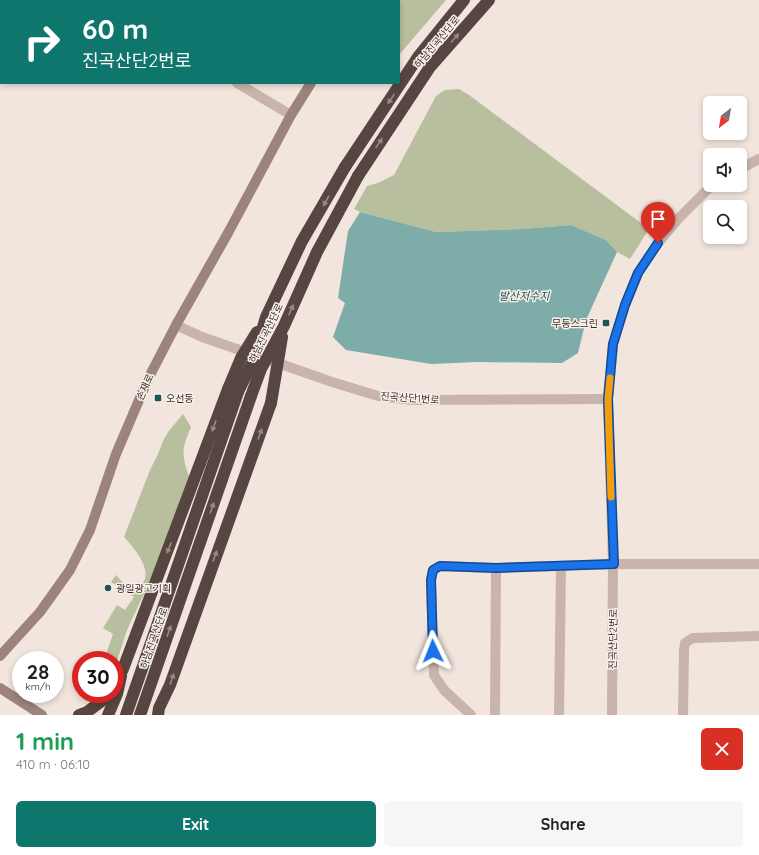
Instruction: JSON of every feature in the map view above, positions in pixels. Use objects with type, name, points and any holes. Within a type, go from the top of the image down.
[{"type":"highway","name":"하남진곡산단로","points":[[126,715],[233,391],[253,361],[266,317],[302,241],[345,167],[418,57],[464,0]]},
{"type":"highway","name":"하남진곡산단로","points":[[140,715],[261,369],[284,326],[317,252],[358,176],[430,66],[489,0]]},
{"type":"highway","points":[[158,713],[170,685],[271,403],[284,326]]},
{"type":"highway","points":[[124,664],[233,391]]},
{"type":"highway","points":[[79,715],[99,703]]},
{"type":"highway","points":[[108,715],[113,703]]},
{"type":"main road","name":"손재로","points":[[0,656],[40,612],[70,570],[90,530],[116,454],[148,379],[176,324],[228,233],[291,115],[310,84]]},
{"type":"main road","points":[[0,688],[42,715]]},
{"type":"street","points":[[239,84],[291,115]]},
{"type":"street","points":[[747,165],[759,159]]},
{"type":"street","points":[[614,564],[608,399],[613,344],[625,305],[638,273],[658,243],[678,219],[705,192]]},
{"type":"street","name":"진곡산단1번로","points":[[176,324],[202,337],[231,348],[378,396],[414,400],[608,399]]},
{"type":"street","points":[[471,715],[444,690],[434,675],[431,580],[433,570],[440,566],[496,568],[614,564],[759,564]]},
{"type":"street","name":"진곡산단2번로","points":[[612,715],[614,564]]},
{"type":"street","points":[[559,715],[561,566]]},
{"type":"street","points":[[495,715],[496,568]]},
{"type":"street","points":[[683,715],[684,650],[686,643],[693,638],[759,636]]},
{"type":"green space","points":[[400,0],[446,0],[400,54]]},
{"type":"green space","points":[[459,89],[649,229],[630,259],[617,252],[606,240],[571,225],[523,229],[436,232],[360,212],[354,209],[367,186],[378,183],[394,175],[436,96],[445,90]]},
{"type":"green space","points":[[183,414],[191,427],[184,446],[185,462],[189,476],[151,579],[127,630],[120,651],[107,651],[113,634],[103,628],[117,605],[125,610],[134,597],[111,582],[116,575],[124,584],[133,589],[142,584],[145,578],[146,572],[141,559],[124,537],[150,470],[168,432]]},
{"type":"water","name":"발산저수지","points":[[360,212],[436,232],[523,229],[571,225],[606,240],[617,252],[586,320],[578,353],[562,363],[477,362],[431,364],[346,350],[333,337],[345,303],[338,298],[348,231]]},
{"type":"slow traffic","points":[[610,378],[608,399],[611,497]]},
{"type":"place","name":"무등스크린","points":[[606,323]]},
{"type":"place","name":"오선동","points":[[158,398]]},
{"type":"place","name":"광일광고기획","points":[[108,588]]},
{"type":"route","points":[[433,651],[431,580],[433,570],[440,566],[496,568],[614,564],[608,399],[613,344],[625,305],[638,273],[658,243]]}]
